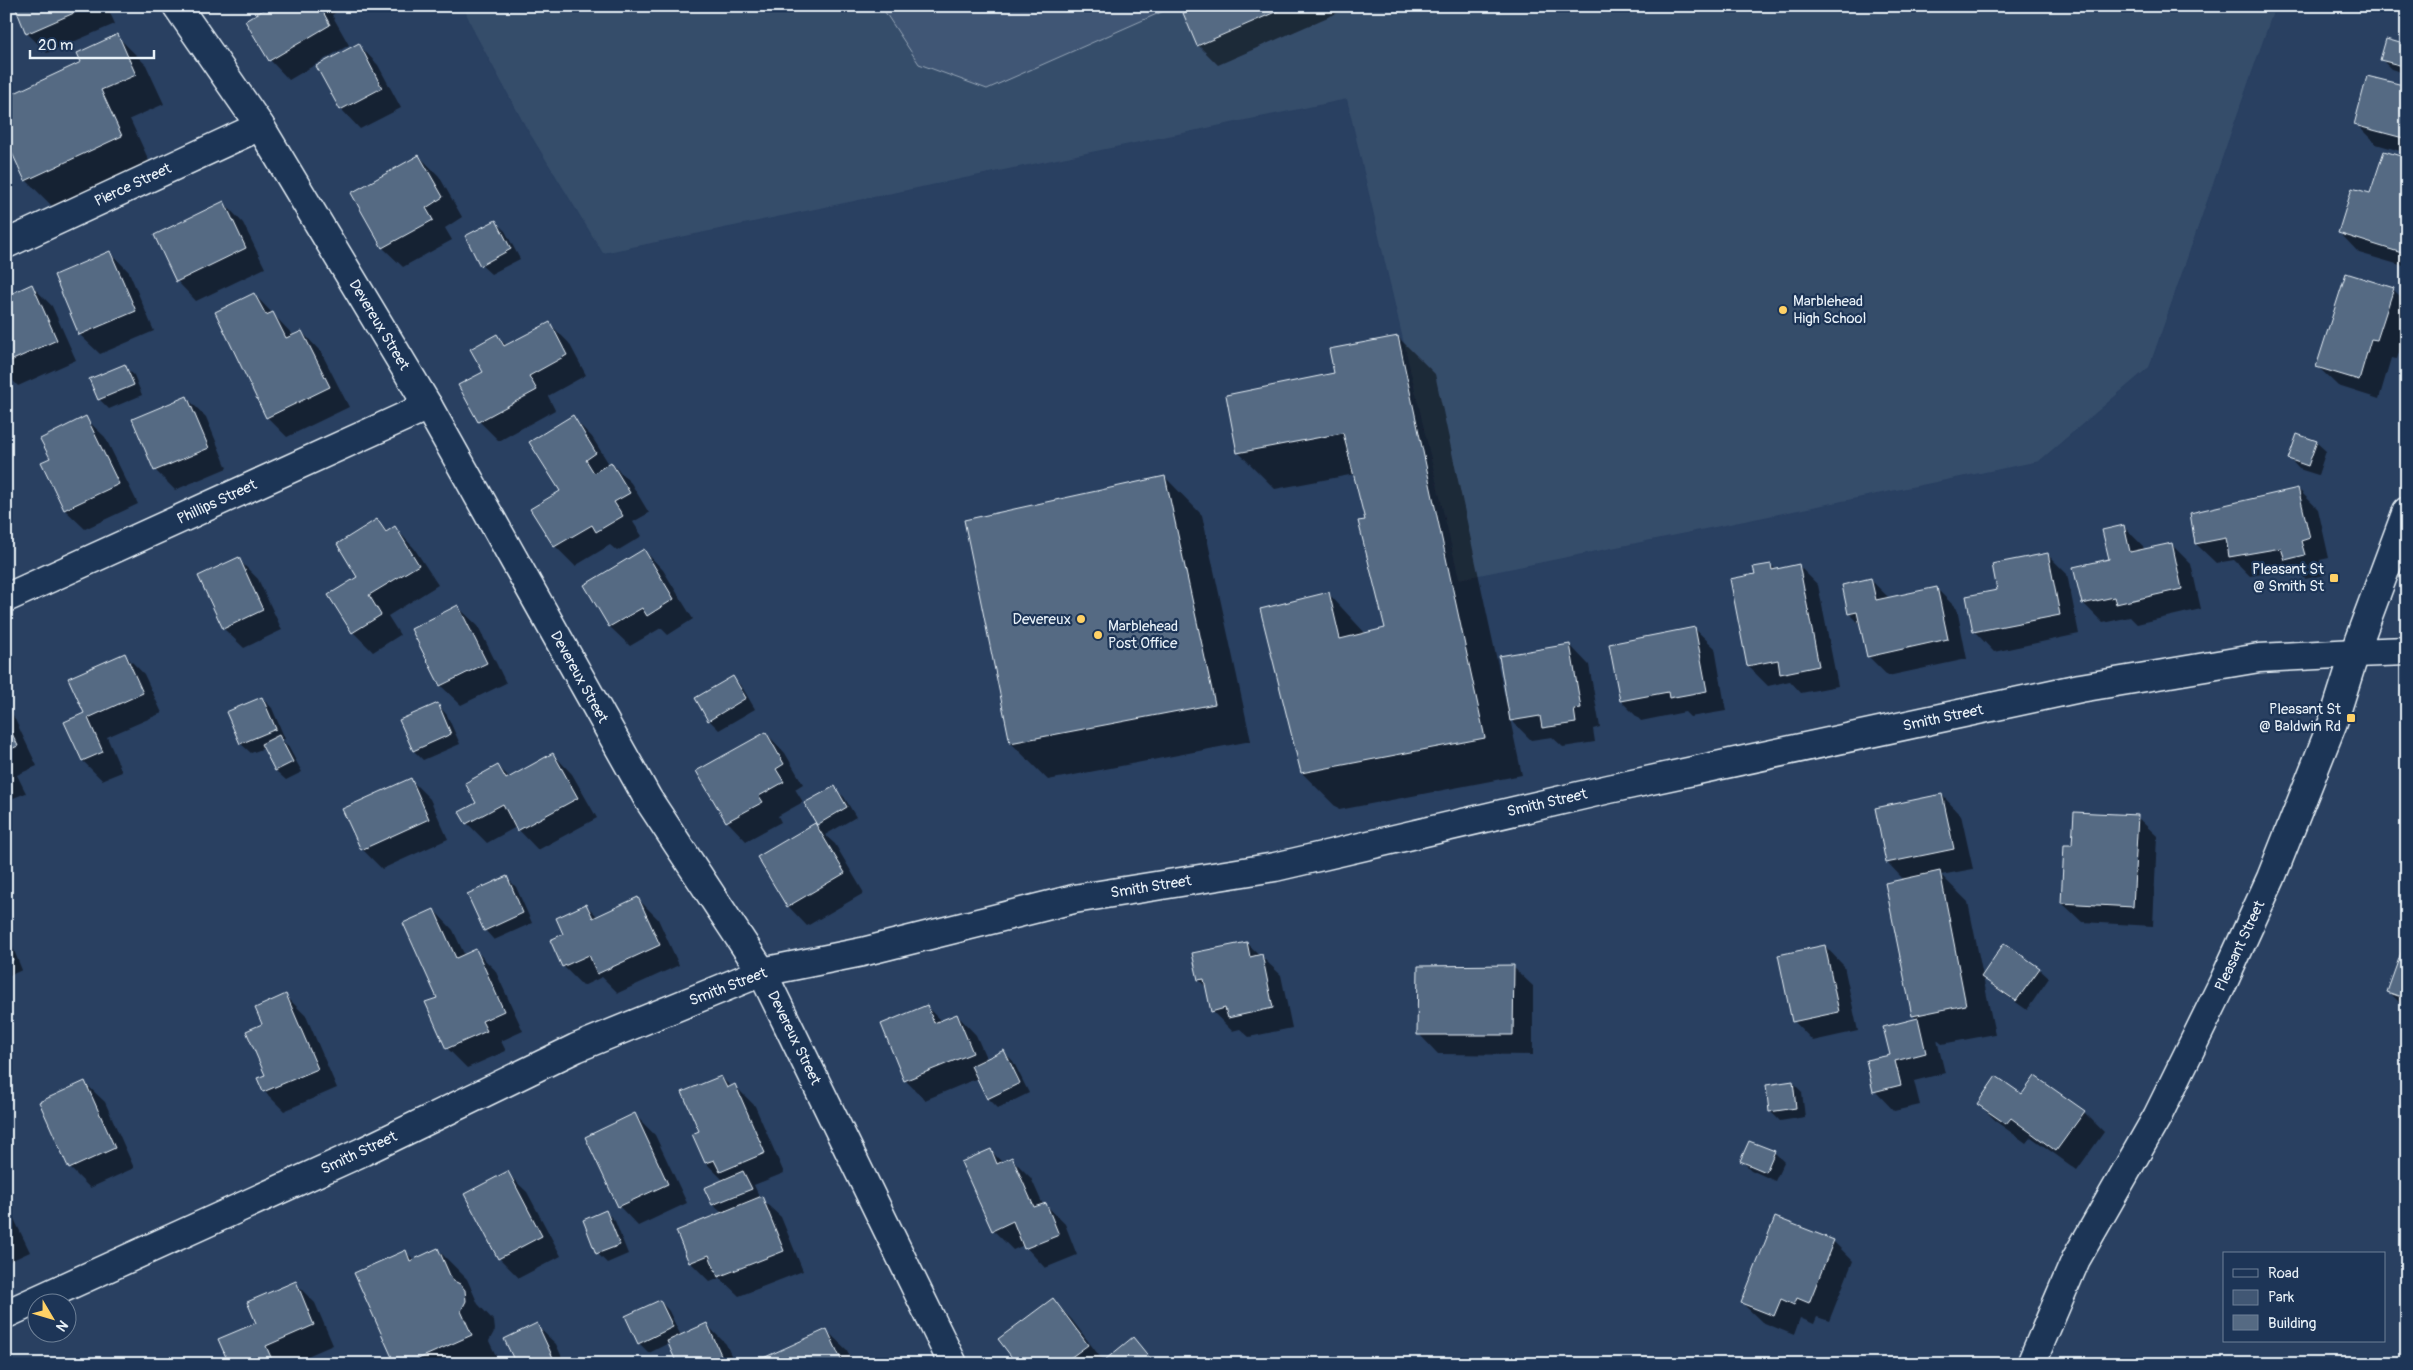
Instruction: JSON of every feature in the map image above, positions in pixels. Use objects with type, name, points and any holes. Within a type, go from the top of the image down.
[{"type":"street","name":"Devereux Street","points":[[177,6],[260,126],[428,406],[648,799],[762,972],[953,1364]]},
{"type":"street","name":"Pierce Street","points":[[6,244],[260,126]]},
{"type":"street","name":"Phillips Street","points":[[6,598],[428,406]]},
{"type":"street","name":"Pleasant Street","points":[[2031,1364],[2076,1260],[2157,1117],[2223,983],[2271,878],[2333,722],[2355,653],[2407,510]]},
{"type":"street","name":"Smith Street","points":[[6,1314],[362,1152],[576,1048],[762,972],[900,943],[1074,899],[1275,867],[1609,789],[2080,688],[2259,658],[2407,651]]},
{"type":"shaded area","name":"Marblehead High School","points":[[463,6],[2275,6],[2149,367],[2039,461],[1459,579],[1347,99],[603,253],[526,127],[475,33]]},
{"type":"green space","points":[[881,6],[1175,6],[987,89],[919,64]]},
{"type":"building","points":[[22,6],[90,6],[26,34],[16,9]]},
{"type":"building","points":[[270,6],[320,6],[330,25],[269,61],[245,21]]},
{"type":"building","points":[[1199,6],[1289,6],[1197,46],[1183,13]]},
{"type":"building","points":[[118,34],[136,75],[101,90],[122,136],[25,181],[6,140],[6,97],[81,62],[77,53]]},
{"type":"building","points":[[2386,39],[2407,45],[2407,67],[2380,60]]},
{"type":"building","points":[[359,43],[382,88],[340,110],[316,66]]},
{"type":"building","points":[[2367,76],[2407,86],[2407,139],[2354,125]]},
{"type":"building","points":[[2384,151],[2407,158],[2405,254],[2338,233],[2352,188],[2370,193]]},
{"type":"building","points":[[419,155],[443,197],[426,208],[433,220],[382,248],[351,193]]},
{"type":"building","points":[[224,201],[246,248],[176,282],[154,235]]},
{"type":"building","points":[[496,220],[511,249],[480,266],[465,236]]},
{"type":"building","points":[[110,251],[136,311],[79,335],[54,275]]},
{"type":"building","points":[[2346,273],[2394,288],[2377,340],[2371,339],[2359,380],[2316,367]]},
{"type":"building","points":[[32,284],[57,340],[6,363],[6,296]]},
{"type":"building","points":[[254,293],[266,315],[273,312],[286,338],[302,331],[330,387],[266,418],[215,312]]},
{"type":"building","points":[[550,322],[567,355],[529,376],[537,390],[478,422],[458,385],[483,372],[470,349],[497,334],[504,346]]},
{"type":"building","points":[[1398,336],[1485,738],[1301,773],[1260,609],[1329,592],[1340,639],[1385,628],[1358,521],[1365,520],[1343,433],[1237,453],[1226,395],[1334,373],[1329,349]]},
{"type":"building","points":[[125,364],[134,385],[98,400],[89,379]]},
{"type":"building","points":[[187,396],[209,448],[154,471],[132,419]]},
{"type":"building","points":[[573,415],[596,453],[586,460],[594,473],[611,462],[630,493],[614,502],[623,516],[596,532],[592,525],[554,547],[530,509],[560,491],[529,442]]},
{"type":"building","points":[[86,416],[119,484],[64,510],[41,462],[50,458],[40,439]]},
{"type":"building","points":[[2297,434],[2317,441],[2308,466],[2288,459]]},
{"type":"building","points":[[1165,476],[1215,704],[1010,743],[964,520]]},
{"type":"building","points":[[2298,488],[2310,538],[2301,541],[2305,555],[2285,560],[2281,548],[2229,557],[2226,538],[2195,544],[2190,513]]},
{"type":"building","points":[[377,519],[386,532],[395,526],[419,565],[369,595],[381,615],[352,633],[328,595],[357,577],[337,544]]},
{"type":"building","points":[[2124,525],[2130,552],[2172,543],[2182,589],[2116,604],[2114,597],[2082,604],[2073,567],[2109,559],[2102,530]]},
{"type":"building","points":[[644,549],[674,599],[647,616],[642,608],[609,627],[584,585]]},
{"type":"building","points":[[2048,553],[2060,615],[1973,632],[1966,596],[1997,590],[1992,564]]},
{"type":"building","points":[[239,557],[263,610],[223,629],[198,576]]},
{"type":"building","points":[[1771,564],[1772,570],[1799,564],[1819,666],[1780,674],[1778,660],[1747,666],[1730,579],[1755,574],[1753,567]]},
{"type":"building","points":[[1871,578],[1876,600],[1937,587],[1948,639],[1867,657],[1857,612],[1848,614],[1842,585]]},
{"type":"building","points":[[458,605],[487,663],[440,686],[411,629]]},
{"type":"building","points":[[1695,627],[1707,691],[1669,698],[1668,692],[1620,701],[1609,644]]},
{"type":"building","points":[[1570,644],[1581,708],[1574,709],[1576,723],[1542,728],[1540,716],[1510,721],[1499,656]]},
{"type":"building","points":[[125,653],[143,693],[88,718],[103,752],[82,761],[64,722],[84,713],[68,678]]},
{"type":"building","points":[[733,676],[746,698],[708,721],[695,698]]},
{"type":"building","points":[[262,697],[276,729],[240,744],[226,712]]},
{"type":"building","points":[[438,703],[451,734],[413,751],[399,720]]},
{"type":"building","points":[[6,721],[18,746],[6,751]]},
{"type":"building","points":[[766,732],[784,764],[776,769],[784,782],[759,796],[763,802],[726,822],[696,771]]},
{"type":"building","points":[[279,735],[293,762],[275,771],[261,744]]},
{"type":"building","points":[[553,753],[578,798],[517,831],[503,804],[466,824],[459,812],[476,803],[465,783],[498,765],[506,779]]},
{"type":"building","points":[[411,778],[429,819],[361,850],[342,809]]},
{"type":"building","points":[[835,786],[847,807],[817,825],[804,803]]},
{"type":"building","points":[[1942,794],[1954,849],[1886,863],[1875,808]]},
{"type":"building","points":[[2074,812],[2138,815],[2133,907],[2061,903],[2064,845],[2072,845]]},
{"type":"building","points":[[815,823],[845,873],[787,907],[757,857]]},
{"type":"building","points":[[1940,871],[1966,1005],[1912,1016],[1885,883]]},
{"type":"building","points":[[507,876],[523,913],[484,931],[467,894]]},
{"type":"building","points":[[638,897],[660,945],[597,974],[589,955],[562,967],[550,940],[563,934],[556,918],[586,904],[593,918]]},
{"type":"building","points":[[434,909],[456,958],[476,949],[504,1011],[482,1021],[487,1031],[446,1049],[425,1002],[437,998],[403,923]]},
{"type":"building","points":[[2407,936],[2407,999],[2387,992]]},
{"type":"building","points":[[1247,942],[1250,957],[1262,954],[1273,1008],[1228,1018],[1225,1008],[1211,1012],[1204,979],[1198,980],[1192,953]]},
{"type":"building","points":[[6,943],[13,960],[6,963]]},
{"type":"building","points":[[2004,943],[2040,968],[2016,1001],[1981,977]]},
{"type":"building","points":[[1825,945],[1839,1012],[1792,1022],[1778,955]]},
{"type":"building","points":[[1514,965],[1513,1035],[1417,1035],[1418,966]]},
{"type":"building","points":[[286,994],[318,1069],[263,1092],[257,1078],[265,1075],[246,1031],[262,1024],[255,1008]]},
{"type":"building","points":[[927,1005],[934,1023],[957,1014],[973,1053],[904,1081],[881,1024]]},
{"type":"building","points":[[1918,1018],[1926,1053],[1895,1061],[1901,1085],[1873,1092],[1866,1060],[1890,1055],[1883,1027]]},
{"type":"building","points":[[1004,1050],[1020,1083],[987,1099],[971,1066]]},
{"type":"building","points":[[721,1076],[727,1088],[735,1084],[765,1153],[720,1172],[714,1160],[705,1163],[692,1134],[699,1131],[682,1092]]},
{"type":"building","points":[[1996,1076],[2022,1094],[2035,1076],[2085,1111],[2056,1151],[2011,1118],[2006,1124],[1977,1104]]},
{"type":"building","points":[[85,1081],[115,1148],[69,1169],[39,1102]]},
{"type":"building","points":[[1793,1081],[1796,1108],[1769,1112],[1766,1085]]},
{"type":"building","points":[[635,1113],[668,1184],[618,1207],[585,1137]]},
{"type":"building","points":[[1749,1141],[1775,1151],[1766,1172],[1740,1161]]},
{"type":"building","points":[[991,1149],[997,1164],[1012,1157],[1034,1207],[1046,1203],[1059,1235],[1024,1249],[1013,1221],[992,1231],[961,1162]]},
{"type":"building","points":[[508,1171],[542,1236],[498,1259],[464,1194]]},
{"type":"building","points":[[743,1171],[752,1189],[712,1205],[704,1188]]},
{"type":"building","points":[[762,1196],[784,1251],[718,1277],[709,1255],[689,1263],[676,1231]]},
{"type":"building","points":[[606,1210],[620,1245],[596,1254],[583,1220]]},
{"type":"building","points":[[1775,1217],[1834,1240],[1809,1303],[1797,1298],[1794,1305],[1781,1299],[1774,1316],[1741,1303]]},
{"type":"building","points":[[438,1248],[452,1280],[460,1284],[465,1290],[466,1301],[461,1311],[472,1335],[407,1364],[395,1364],[354,1273],[406,1250],[410,1261]]},
{"type":"building","points":[[296,1281],[314,1325],[266,1346],[274,1364],[229,1364],[218,1339],[256,1323],[247,1302]]},
{"type":"building","points":[[1053,1298],[1088,1345],[1062,1364],[1017,1364],[998,1339]]},
{"type":"building","points":[[660,1300],[673,1327],[638,1344],[625,1316]]},
{"type":"building","points":[[537,1323],[556,1364],[516,1364],[504,1339]]},
{"type":"building","points":[[707,1323],[725,1364],[677,1364],[667,1341]]},
{"type":"building","points":[[827,1329],[843,1364],[763,1364],[761,1359]]},
{"type":"building","points":[[1133,1337],[1155,1364],[1100,1364]]},
{"type":"place","name":"Marblehead High School","points":[[1783,310]]},
{"type":"place","name":"Pleasant St @ Smith St","points":[[2334,578]]},
{"type":"place","name":"Devereux","points":[[1081,619]]},
{"type":"place","name":"Marblehead Post Office","points":[[1098,635]]},
{"type":"place","name":"Pleasant St @ Baldwin Rd","points":[[2351,718]]}]
